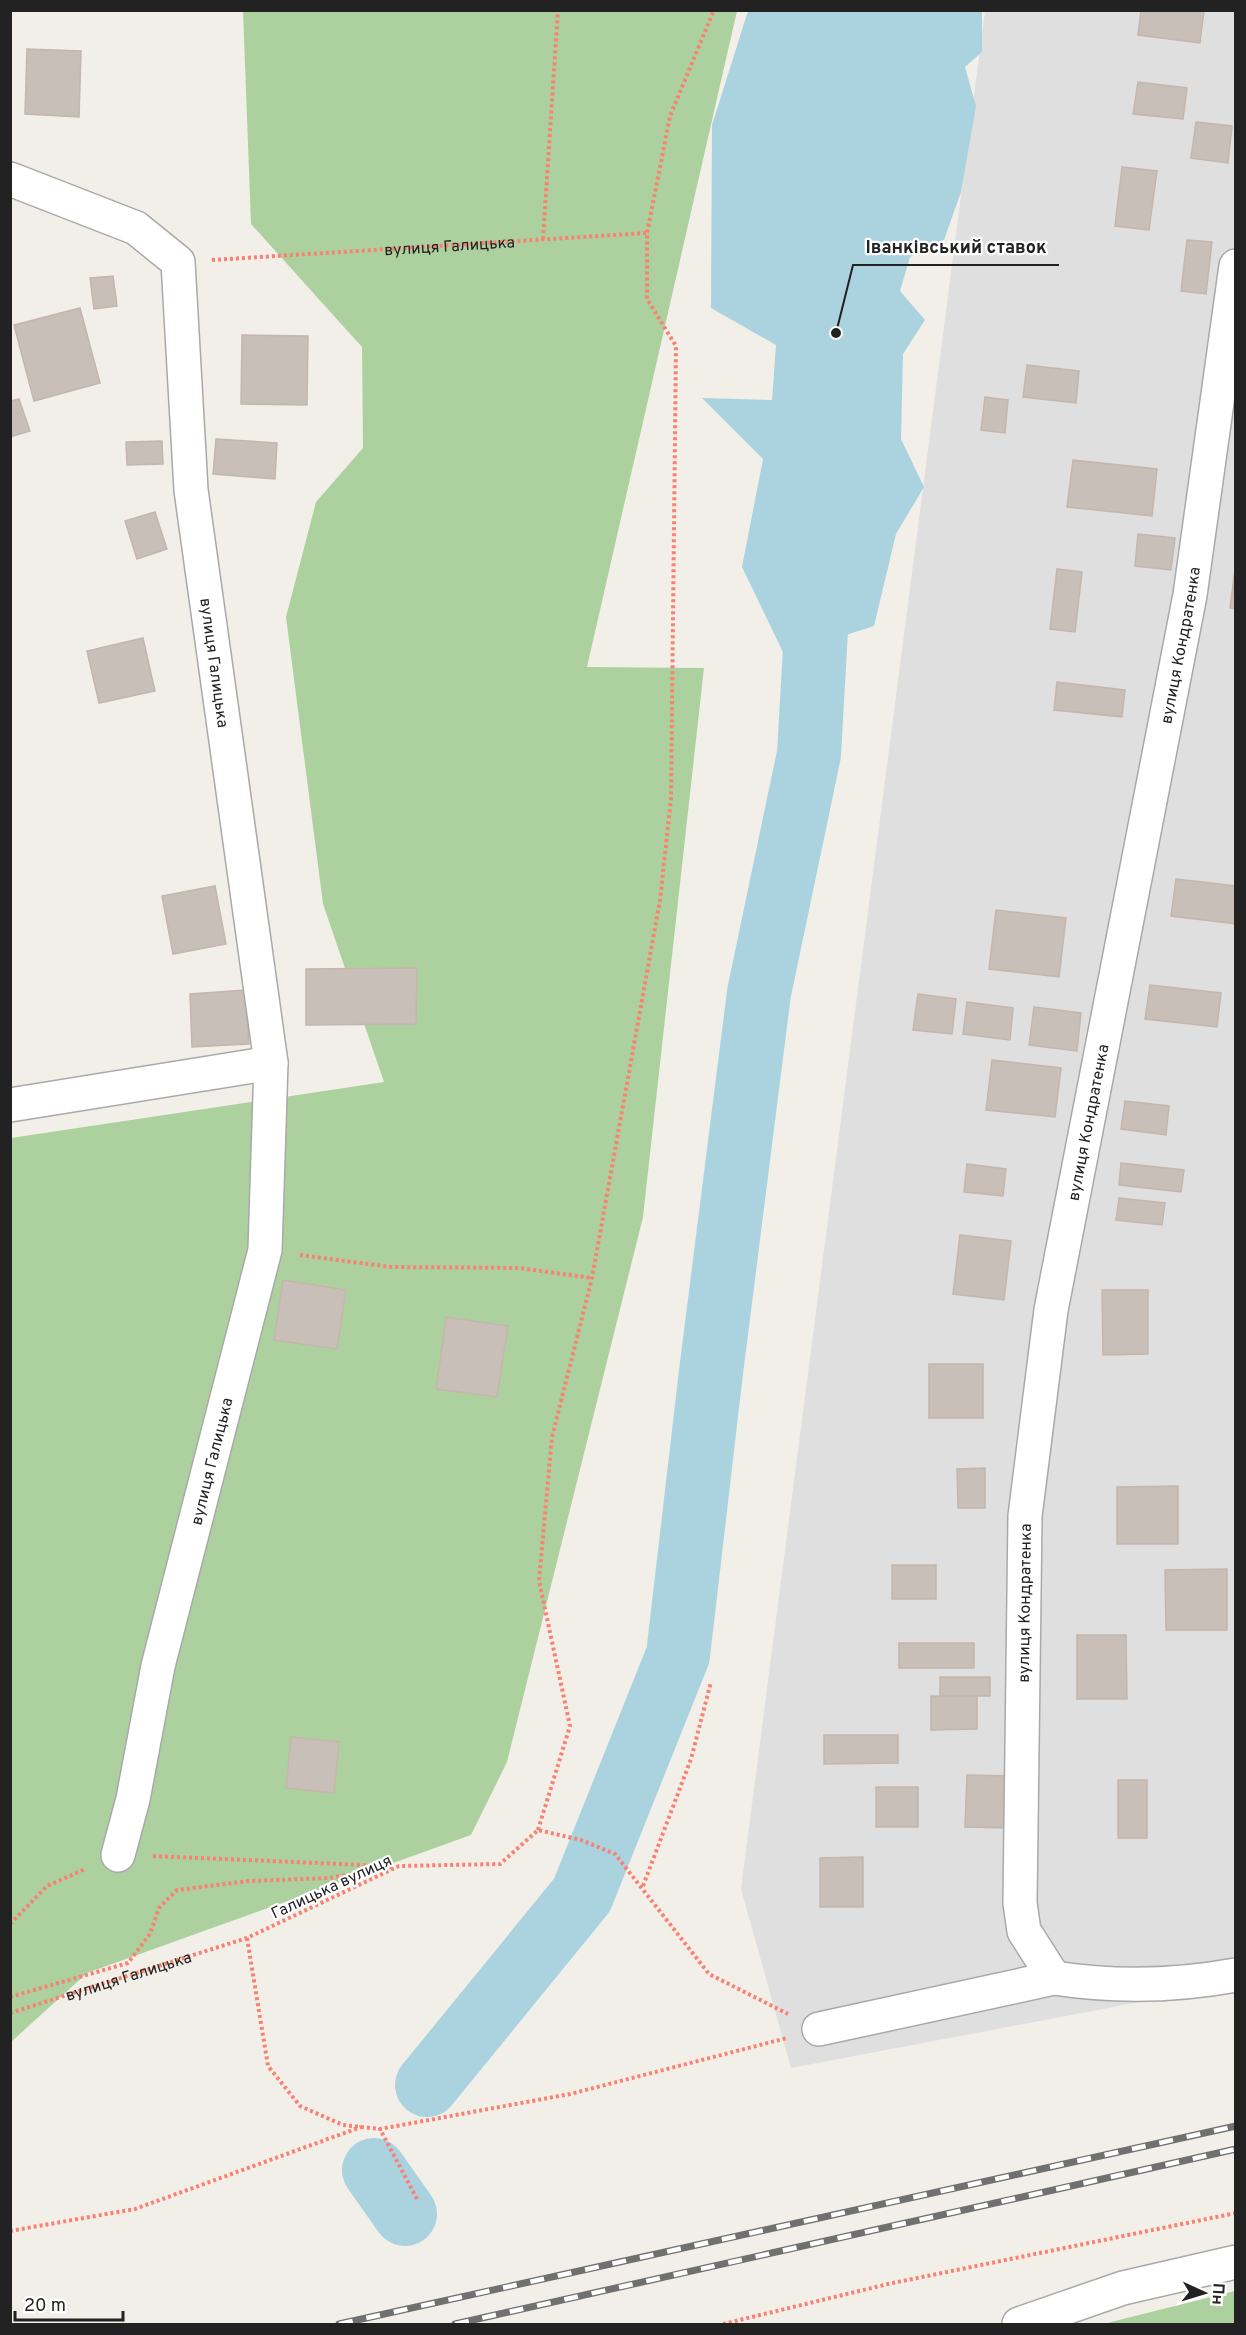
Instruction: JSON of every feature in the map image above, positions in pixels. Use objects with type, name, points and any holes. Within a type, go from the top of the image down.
[{"type":"street","points":[[10,179],[136,228],[178,262]]},
{"type":"street","name":"вулиця Галицька","points":[[118,1855],[133,1799],[158,1666],[265,1250],[272,1064],[191,490],[178,262]]},
{"type":"street","name":"вулиця Кондратенка","points":[[1054,1978],[1024,1931],[1020,1903],[1024,1516],[1051,1310],[1190,595],[1236,266]]},
{"type":"street","points":[[10,1105],[272,1064]]},
{"type":"street","points":[[819,2030],[1054,1978],[1085,1982],[1192,1983],[1236,1975]]},
{"type":"street","points":[[1019,2325],[1123,2288],[1236,2262]]},
{"type":"path","points":[[543,239],[558,10]]},
{"type":"path","points":[[714,10],[670,116],[647,233],[646,299],[676,346],[671,799],[660,900],[592,1278],[552,1437],[539,1581],[570,1726],[538,1830],[581,1840],[615,1854],[643,1886],[709,1974],[819,2030]]},
{"type":"path","name":"вулиця Галицька","points":[[178,262],[647,233]]},
{"type":"path","points":[[265,1250],[391,1268],[519,1268],[592,1278]]},
{"type":"path","points":[[643,1886],[691,1759],[711,1682]]},
{"type":"path","name":"Галицька вулиця","points":[[247,1938],[399,1866],[500,1864],[538,1830]]},
{"type":"path","points":[[10,1924],[46,1886],[118,1855],[399,1866]]},
{"type":"path","points":[[10,1997],[128,1963],[150,1934],[159,1908],[177,1890],[249,1881],[329,1878],[399,1866]]},
{"type":"path","points":[[247,1938],[268,2066],[300,2106],[343,2125],[380,2129],[570,2094],[819,2030]]},
{"type":"path","name":"вулиця Галицька","points":[[10,2013],[247,1938]]},
{"type":"path","points":[[10,2231],[135,2209],[362,2127]]},
{"type":"path","points":[[380,2129],[417,2199]]},
{"type":"path","points":[[723,2325],[888,2284],[1236,2212]]},
{"type":"shaded area","points":[[985,11],[1235,11],[1235,1984],[791,2068],[741,1889]]},
{"type":"green space","points":[[243,11],[737,11],[587,667],[704,668],[643,1217],[507,1762],[471,1835],[87,1973],[11,2042],[11,1138],[384,1082],[323,904],[286,617],[316,502],[363,448],[362,347],[251,224]]},
{"type":"green space","points":[[1235,2291],[1235,2324],[1103,2324]]},
{"type":"water","points":[[748,11],[982,11],[982,52],[965,67],[976,106],[961,192],[944,240],[910,257],[900,291],[925,320],[903,354],[901,439],[924,487],[896,534],[874,626],[821,643],[792,671],[742,567],[763,459],[702,398],[772,400],[776,345],[711,308],[712,125]]},
{"type":"building","points":[[1141,10],[1204,10],[1200,43],[1138,35]]},
{"type":"building","points":[[27,49],[81,51],[79,117],[25,114]]},
{"type":"building","points":[[1138,82],[1187,88],[1183,119],[1133,114]]},
{"type":"building","points":[[1196,122],[1232,126],[1228,163],[1191,158]]},
{"type":"building","points":[[1122,167],[1157,171],[1149,230],[1115,226]]},
{"type":"building","points":[[1187,240],[1212,242],[1206,294],[1181,291]]},
{"type":"building","points":[[113,276],[117,306],[94,309],[90,278]]},
{"type":"building","points":[[80,308],[100,383],[34,401],[14,325]]},
{"type":"building","points":[[242,335],[308,336],[307,405],[241,404]]},
{"type":"building","points":[[1027,365],[1079,371],[1076,403],[1023,397]]},
{"type":"building","points":[[985,397],[1008,400],[1005,433],[981,430]]},
{"type":"building","points":[[19,399],[30,431],[10,437],[10,401]]},
{"type":"building","points":[[216,439],[277,443],[275,479],[213,474]]},
{"type":"building","points":[[162,441],[163,464],[127,465],[126,442]]},
{"type":"building","points":[[1073,460],[1157,469],[1152,516],[1067,507]]},
{"type":"building","points":[[155,512],[167,549],[137,559],[125,521]]},
{"type":"building","points":[[1138,534],[1175,538],[1171,570],[1135,566]]},
{"type":"building","points":[[1236,562],[1236,609],[1230,608]]},
{"type":"building","points":[[1057,569],[1082,572],[1075,632],[1050,629]]},
{"type":"building","points":[[143,638],[155,691],[99,703],[87,651]]},
{"type":"building","points":[[1057,682],[1125,690],[1122,717],[1054,710]]},
{"type":"building","points":[[1176,879],[1236,886],[1236,924],[1171,916]]},
{"type":"building","points":[[215,886],[226,944],[173,954],[162,896]]},
{"type":"building","points":[[996,910],[1066,918],[1059,977],[989,969]]},
{"type":"building","points":[[417,968],[416,1024],[306,1025],[306,969]]},
{"type":"building","points":[[1150,985],[1221,993],[1217,1027],[1145,1019]]},
{"type":"building","points":[[245,990],[249,1044],[192,1047],[190,994]]},
{"type":"building","points":[[918,994],[956,999],[952,1034],[913,1030]]},
{"type":"building","points":[[967,1002],[1013,1008],[1010,1040],[963,1034]]},
{"type":"building","points":[[1034,1007],[1081,1013],[1077,1051],[1029,1045]]},
{"type":"building","points":[[992,1060],[1061,1068],[1055,1117],[986,1110]]},
{"type":"building","points":[[1125,1101],[1169,1106],[1166,1135],[1121,1129]]},
{"type":"building","points":[[1121,1163],[1184,1170],[1181,1192],[1119,1185]]},
{"type":"building","points":[[967,1164],[1006,1169],[1003,1196],[964,1192]]},
{"type":"building","points":[[1119,1198],[1165,1203],[1162,1225],[1116,1220]]},
{"type":"building","points":[[960,1235],[1011,1241],[1004,1300],[953,1294]]},
{"type":"building","points":[[283,1280],[346,1290],[337,1349],[274,1340]]},
{"type":"building","points":[[1102,1290],[1148,1290],[1148,1354],[1103,1355]]},
{"type":"building","points":[[446,1317],[508,1326],[497,1397],[436,1389]]},
{"type":"building","points":[[929,1364],[983,1364],[983,1418],[929,1418]]},
{"type":"building","points":[[985,1468],[985,1508],[958,1508],[957,1469]]},
{"type":"building","points":[[1178,1486],[1178,1544],[1117,1544],[1117,1487]]},
{"type":"building","points":[[892,1565],[936,1565],[936,1599],[892,1599]]},
{"type":"building","points":[[1227,1569],[1227,1630],[1166,1630],[1165,1570]]},
{"type":"building","points":[[1077,1635],[1126,1635],[1127,1699],[1077,1699]]},
{"type":"building","points":[[899,1643],[974,1643],[974,1668],[899,1668]]},
{"type":"building","points":[[940,1677],[990,1677],[990,1696],[940,1696]]},
{"type":"building","points":[[931,1696],[977,1696],[977,1729],[931,1730]]},
{"type":"building","points":[[824,1735],[898,1735],[898,1763],[824,1764]]},
{"type":"building","points":[[291,1737],[339,1742],[334,1793],[286,1788]]},
{"type":"building","points":[[967,1775],[1012,1776],[1011,1828],[965,1827]]},
{"type":"building","points":[[1118,1780],[1147,1780],[1147,1838],[1118,1838]]},
{"type":"building","points":[[876,1787],[918,1787],[918,1827],[876,1827]]},
{"type":"building","points":[[863,1857],[863,1907],[820,1907],[820,1858]]},
{"type":"waterway","points":[[427,2085],[582,1895],[678,1655],[759,993],[809,754],[820,560]]},
{"type":"waterway","points":[[374,2170],[405,2214]]},
{"type":"railway","points":[[339,2324],[1236,2126]]},
{"type":"railway","points":[[455,2324],[1236,2149]]},
{"type":"place","name":"Іванківський ставок","points":[[836,333]]}]
